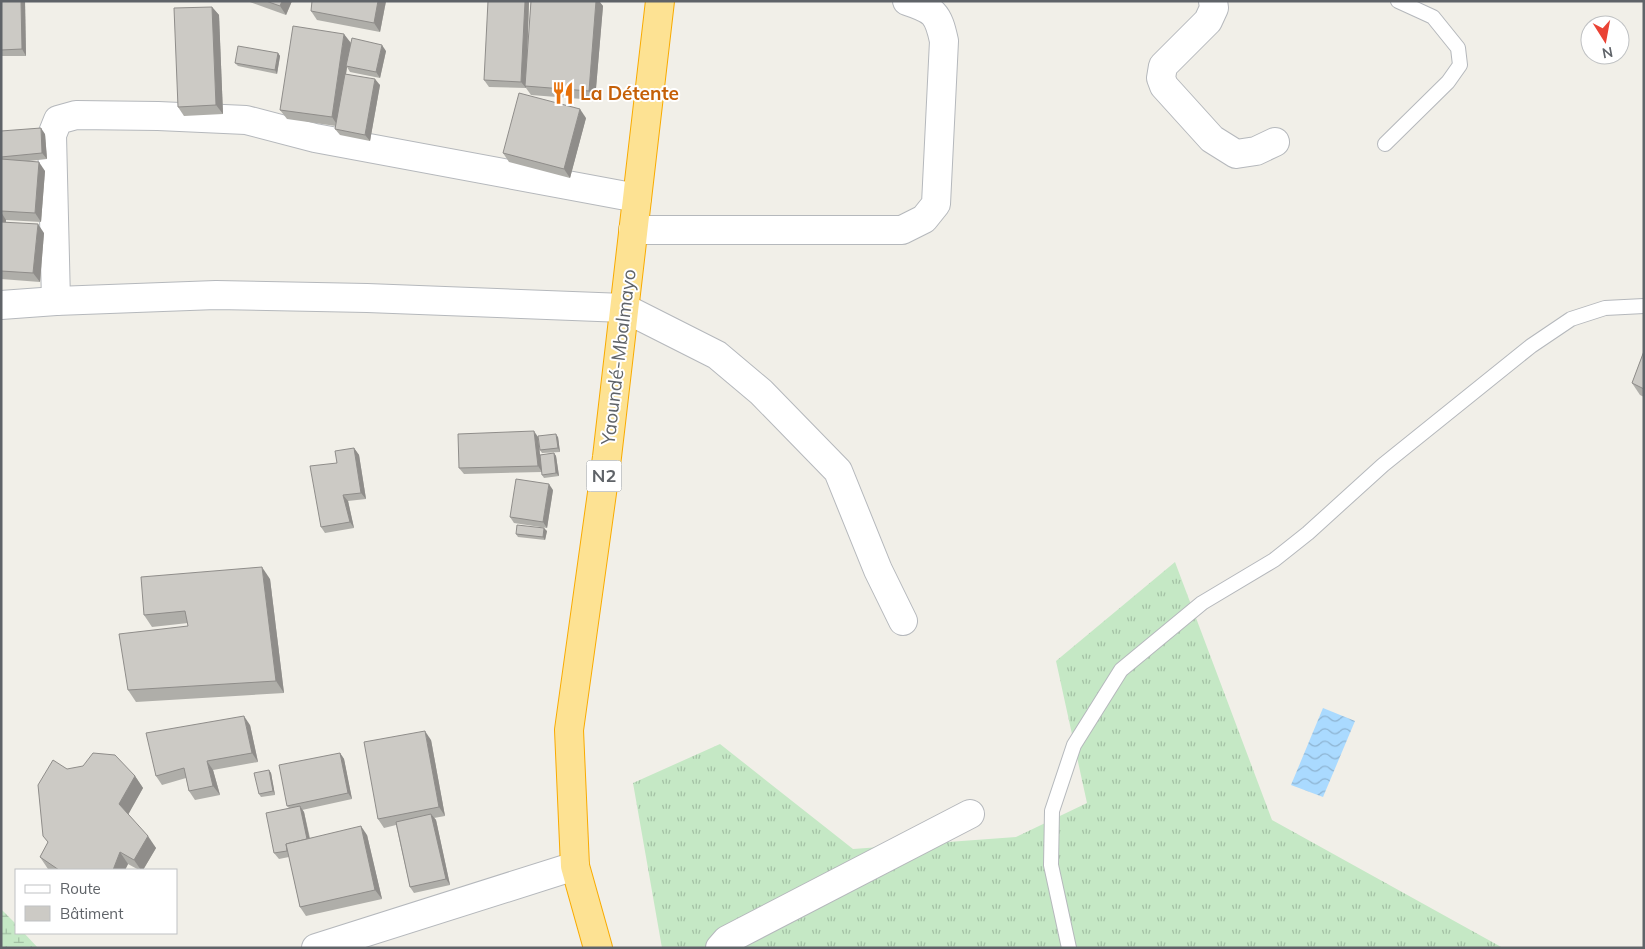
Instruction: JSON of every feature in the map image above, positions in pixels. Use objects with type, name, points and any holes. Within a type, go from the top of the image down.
[{"type":"highway","name":"Yaoundé-Mbalmayo","points":[[598,948],[576,866],[569,730],[607,457],[660,1]]},
{"type":"street","points":[[633,230],[902,230],[924,219],[936,204],[944,41],[940,23],[928,8],[907,1]]},
{"type":"street","points":[[1213,1],[1214,8],[1208,21],[1163,66],[1161,78],[1164,86],[1212,139],[1236,154],[1256,151],[1275,142]]},
{"type":"street","points":[[56,301],[52,135],[58,120],[76,114],[246,120],[315,138],[637,198]]},
{"type":"street","points":[[1,305],[216,295],[367,298],[624,308],[717,355],[761,392],[838,471],[878,570],[903,621]]},
{"type":"street","points":[[720,948],[727,940],[970,814]]},
{"type":"street","points":[[316,948],[576,866]]},
{"type":"lane","points":[[1385,144],[1448,82],[1460,66],[1458,48],[1433,17],[1398,1]]},
{"type":"lane","points":[[1069,948],[1051,865],[1052,811],[1074,745],[1121,670],[1202,603],[1274,560],[1308,534],[1383,465],[1531,346],[1571,319],[1605,308],[1644,306]]},
{"type":"green space","points":[[1175,562],[1272,820],[1503,948],[662,948],[633,783],[720,744],[853,849],[1016,837],[1087,803],[1056,661]]},
{"type":"green space","points":[[1,909],[15,923],[15,934],[25,934],[38,948],[1,948]]},
{"type":"water","points":[[1323,708],[1355,721],[1323,797],[1291,785]]},
{"type":"building","points":[[1,1],[21,1],[22,49],[1,50]]},
{"type":"building","points":[[266,1],[282,1],[280,6]]},
{"type":"building","points":[[312,1],[378,1],[374,23],[311,11]]},
{"type":"building","points":[[488,1],[525,1],[521,82],[484,80]]},
{"type":"building","points":[[531,1],[596,1],[589,91],[525,86]]},
{"type":"building","points":[[212,7],[216,105],[178,107],[174,8]]},
{"type":"building","points":[[293,26],[344,34],[332,117],[280,110]]},
{"type":"building","points":[[352,38],[382,45],[376,72],[346,66]]},
{"type":"building","points":[[238,46],[278,53],[275,70],[235,63]]},
{"type":"building","points":[[345,74],[375,79],[365,135],[335,129]]},
{"type":"building","points":[[519,93],[580,109],[564,169],[503,153]]},
{"type":"building","points":[[41,128],[42,153],[1,157],[1,131]]},
{"type":"building","points":[[1,159],[39,162],[35,213],[1,211]]},
{"type":"building","points":[[1,222],[38,224],[33,273],[1,271]]},
{"type":"building","points":[[1644,351],[1644,389],[1632,383]]},
{"type":"building","points":[[534,431],[538,466],[459,468],[458,434]]},
{"type":"building","points":[[556,434],[558,448],[540,450],[538,436]]},
{"type":"building","points":[[354,448],[361,493],[343,495],[350,522],[321,527],[310,466],[337,463],[335,451]]},
{"type":"building","points":[[554,453],[556,473],[542,475],[540,455]]},
{"type":"building","points":[[516,479],[549,484],[543,522],[510,517]]},
{"type":"building","points":[[517,525],[544,528],[543,537],[516,534]]},
{"type":"building","points":[[262,567],[276,681],[128,690],[119,634],[188,626],[185,611],[144,615],[141,577]]},
{"type":"building","points":[[244,716],[252,753],[207,761],[213,786],[189,791],[184,768],[156,776],[146,733]]},
{"type":"building","points":[[425,731],[439,807],[378,819],[364,742]]},
{"type":"building","points":[[93,753],[115,755],[135,776],[119,804],[148,836],[134,860],[120,852],[113,869],[58,869],[40,857],[48,842],[43,836],[38,785],[53,760],[67,769],[83,766]]},
{"type":"building","points":[[340,753],[348,793],[287,806],[279,765]]},
{"type":"building","points":[[269,770],[273,791],[259,794],[254,773]]},
{"type":"building","points":[[300,806],[307,839],[286,844],[287,851],[274,853],[266,813]]},
{"type":"building","points":[[431,814],[446,879],[410,887],[396,822]]},
{"type":"building","points":[[361,826],[375,890],[300,907],[286,844]]},
{"type":"place","name":"La Détente","points":[[563,93]]}]
